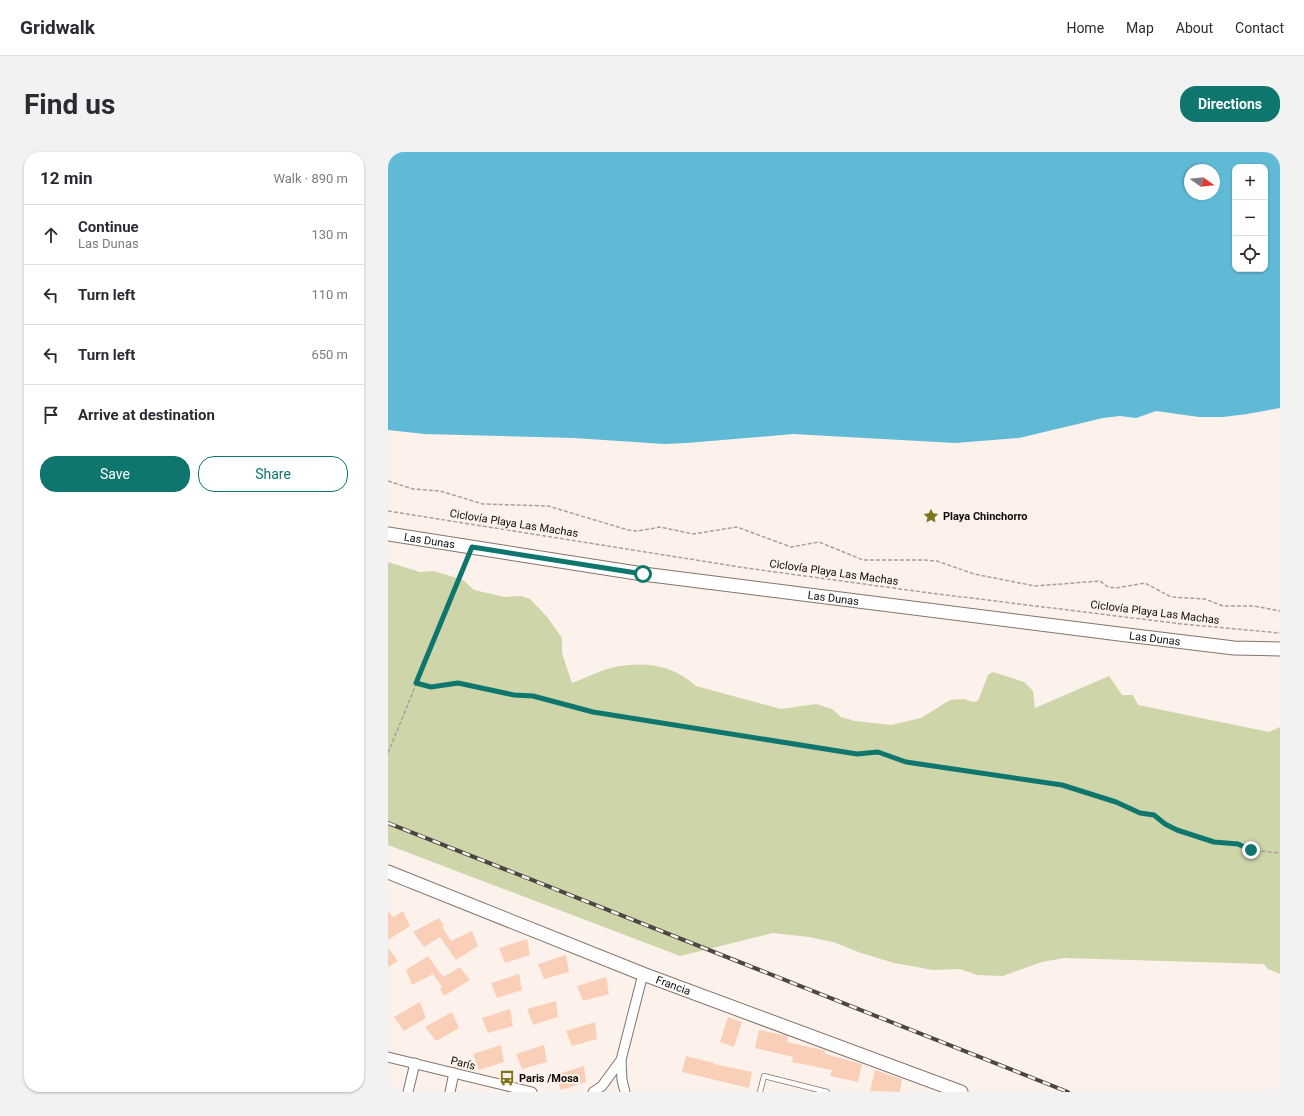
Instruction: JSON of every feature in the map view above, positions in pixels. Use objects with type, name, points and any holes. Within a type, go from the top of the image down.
[{"type":"main road","name":"Las Dunas","points":[[388,534],[643,574],[1234,648],[1280,649]]},
{"type":"main road","name":"Francia","points":[[388,872],[643,974],[962,1092]]},
{"type":"street","points":[[626,1092],[622,1080],[621,1060],[643,974]]},
{"type":"street","name":"París","points":[[388,1057],[454,1073],[512,1090],[532,1092]]},
{"type":"street","points":[[594,1092],[602,1086],[621,1060]]},
{"type":"street","points":[[408,1092],[415,1063]]},
{"type":"street","points":[[450,1092],[454,1073]]},
{"type":"lane","points":[[760,1092],[764,1076],[827,1092]]},
{"type":"path","points":[[388,481],[413,489],[440,491],[483,504],[548,506],[628,530],[638,531],[660,527],[693,534],[737,527],[791,547],[819,542],[863,560],[925,560],[937,562],[974,574],[1035,586],[1100,582],[1108,588],[1116,588],[1145,583],[1171,597],[1205,599],[1223,606],[1254,606],[1280,611]]},
{"type":"path","name":"Ciclovía Playa Las Machas","points":[[388,511],[746,568],[915,591],[1182,624],[1280,633]]},
{"type":"path","points":[[388,753],[472,547]]},
{"type":"path","points":[[416,683],[431,687],[458,683],[514,695],[533,696],[593,712],[857,754],[878,752],[906,762],[1062,785],[1116,802],[1140,813],[1154,815],[1165,824],[1177,830],[1214,842],[1238,844],[1251,850],[1280,853]]},
{"type":"green space","points":[[388,562],[420,572],[434,571],[463,580],[474,590],[505,597],[521,596],[530,599],[548,618],[562,638],[562,653],[572,683],[615,667],[637,664],[658,666],[678,673],[696,686],[781,709],[816,704],[832,709],[841,717],[855,721],[891,725],[921,718],[950,700],[964,699],[973,702],[978,701],[988,675],[993,672],[1024,682],[1033,691],[1035,708],[1109,676],[1122,695],[1133,695],[1138,705],[1269,732],[1280,727],[1280,974],[1268,969],[1264,964],[1064,958],[1042,962],[1003,976],[977,975],[960,969],[933,970],[894,963],[861,953],[833,942],[809,937],[773,933],[680,956],[388,845]]},
{"type":"water","points":[[388,152],[1280,152],[1280,408],[1223,417],[1199,417],[1156,411],[1136,418],[1120,416],[1103,418],[1019,438],[955,443],[793,434],[664,444],[574,438],[424,434],[388,430]]},
{"type":"building","points":[[388,910],[393,917],[403,911],[410,926],[388,940]]},
{"type":"building","points":[[439,918],[444,926],[442,927],[451,941],[472,931],[478,946],[456,960],[440,937],[424,947],[413,932]]},
{"type":"building","points":[[527,939],[530,955],[505,963],[499,948]]},
{"type":"building","points":[[388,948],[398,961],[388,967]]},
{"type":"building","points":[[566,955],[569,972],[544,979],[538,964]]},
{"type":"building","points":[[428,956],[443,977],[460,967],[470,980],[444,996],[440,989],[442,987],[433,974],[412,985],[406,970]]},
{"type":"building","points":[[519,974],[522,990],[497,998],[491,983]]},
{"type":"building","points":[[606,977],[609,994],[583,1001],[577,986]]},
{"type":"building","points":[[556,1001],[558,1017],[533,1025],[527,1009]]},
{"type":"building","points":[[420,1002],[426,1018],[404,1031],[394,1017]]},
{"type":"building","points":[[510,1009],[513,1026],[488,1033],[482,1018]]},
{"type":"building","points":[[452,1012],[459,1028],[436,1041],[425,1027]]},
{"type":"building","points":[[728,1017],[742,1022],[734,1047],[720,1042]]},
{"type":"building","points":[[595,1022],[597,1039],[572,1046],[566,1031]]},
{"type":"building","points":[[759,1030],[788,1036],[787,1042],[825,1050],[825,1054],[862,1064],[858,1082],[830,1076],[832,1070],[792,1062],[793,1057],[755,1048]]},
{"type":"building","points":[[501,1045],[504,1062],[479,1070],[473,1054]]},
{"type":"building","points":[[544,1045],[547,1062],[522,1069],[516,1054]]},
{"type":"building","points":[[686,1056],[752,1072],[749,1088],[682,1072]]},
{"type":"building","points":[[584,1066],[586,1082],[561,1090],[555,1075]]},
{"type":"building","points":[[875,1070],[902,1079],[900,1092],[870,1091]]},
{"type":"railway","points":[[388,823],[1068,1092]]},
{"type":"place","name":"Playa Chinchorro","points":[[931,516]]},
{"type":"place","name":"Paris /Mosa","points":[[507,1078]]},
{"type":"route","points":[[643,574],[472,547],[416,683],[431,687],[458,683],[514,695],[533,696],[593,712],[857,754],[878,752],[906,762],[1062,785],[1126,805],[1140,813],[1154,815],[1165,824],[1177,830],[1214,842],[1238,844],[1251,850]]}]
